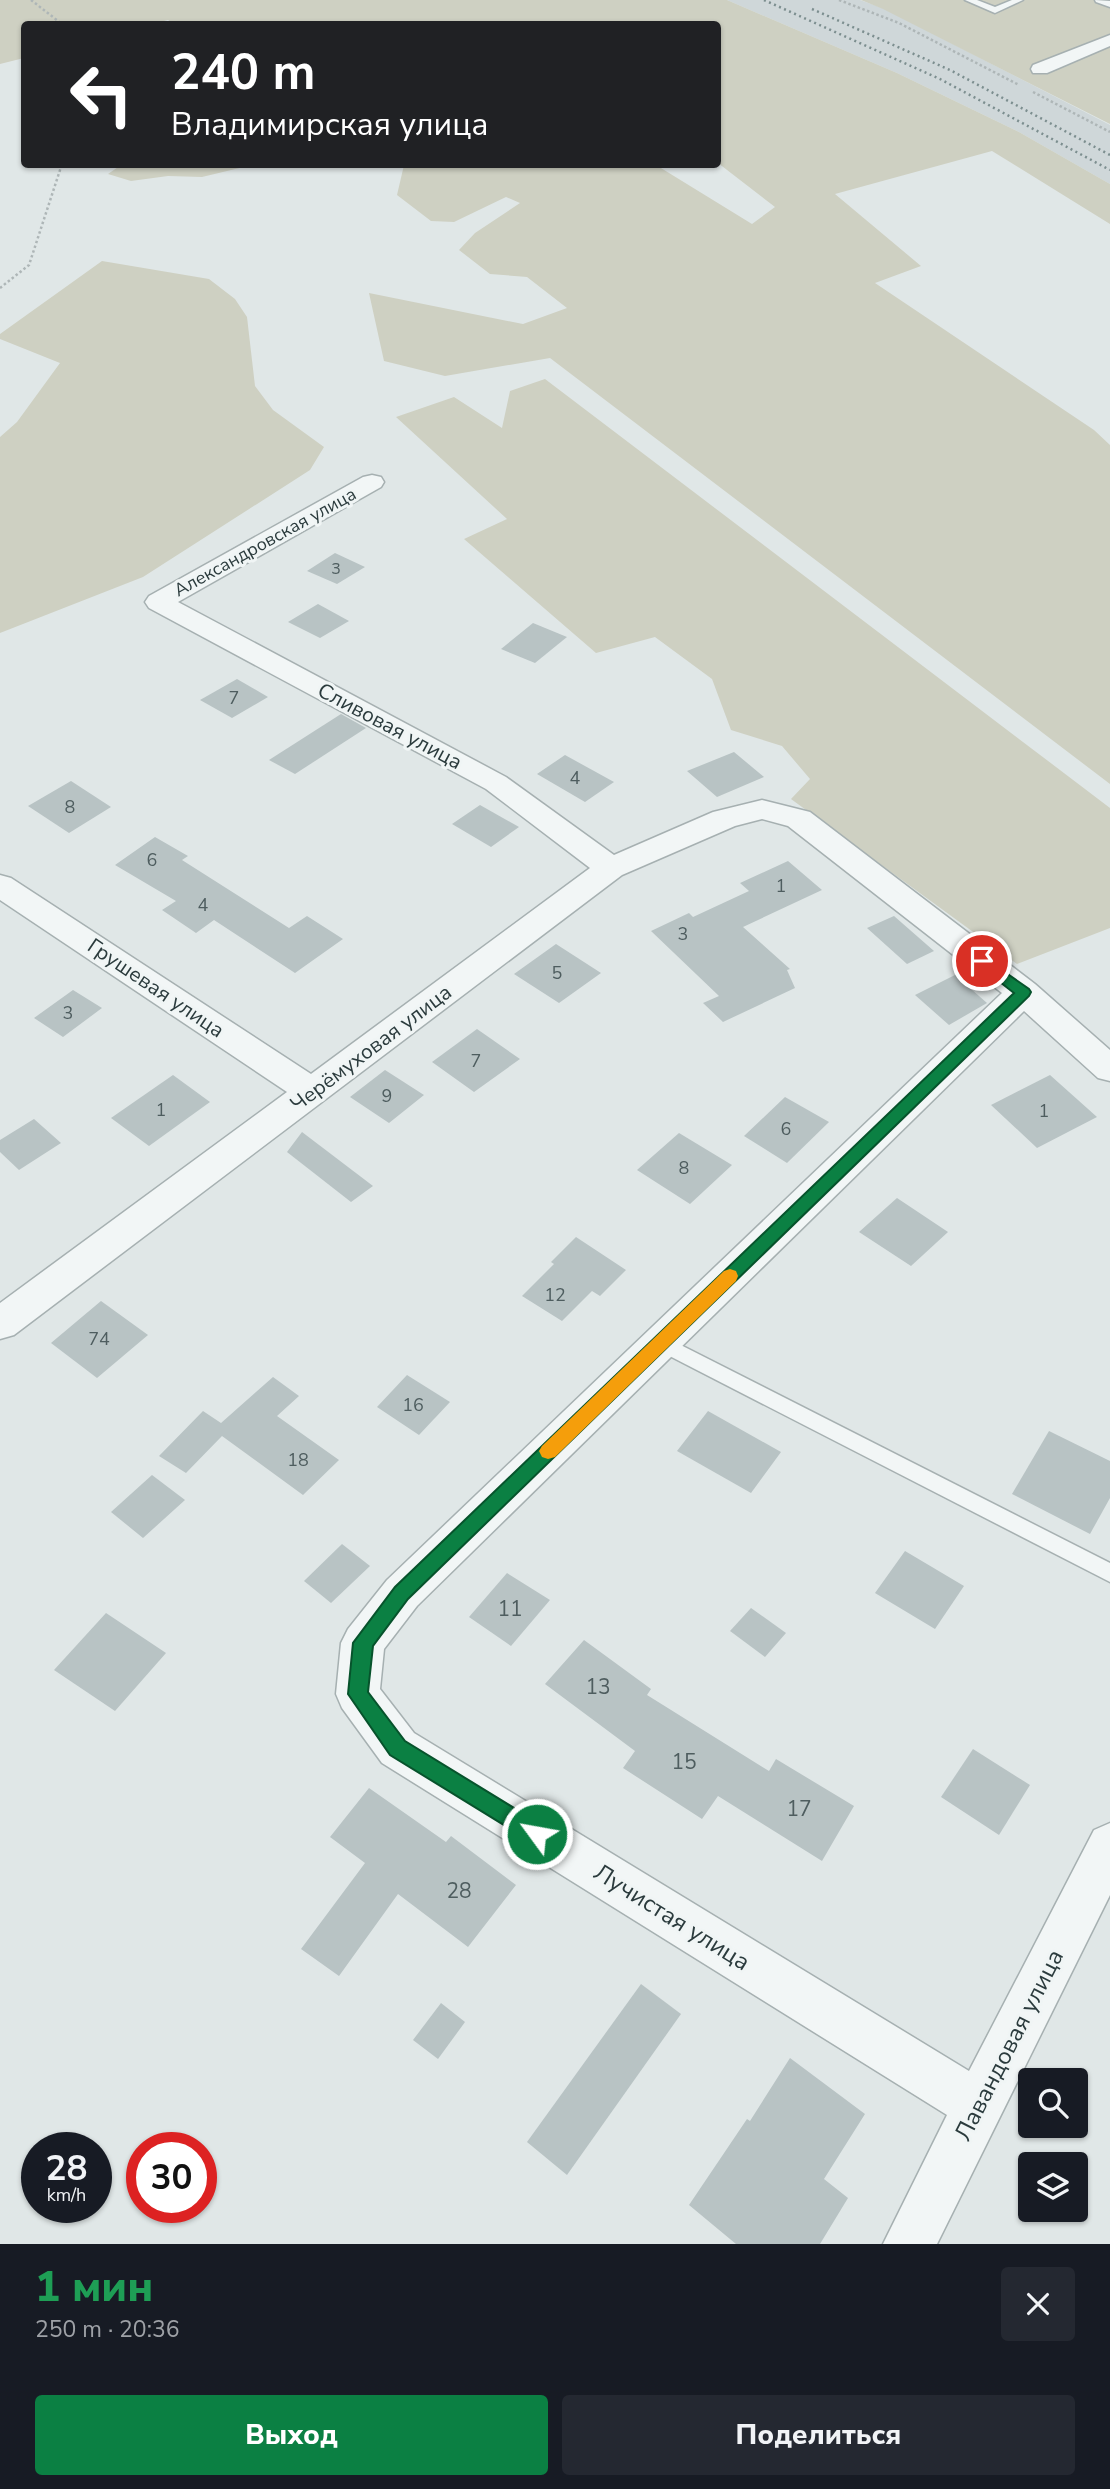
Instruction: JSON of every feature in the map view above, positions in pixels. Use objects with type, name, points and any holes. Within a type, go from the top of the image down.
[{"type":"street","points":[[1040,69],[1110,40]]},
{"type":"street","name":"Александровская улица","points":[[158,602],[372,482]]},
{"type":"street","name":"Сливовая улица","points":[[158,602],[496,783],[611,868]]},
{"type":"street","name":"Черёмуховая улица","points":[[0,1324],[611,868],[724,819],[762,809],[799,819],[1023,992]]},
{"type":"street","name":"Грушевая улица","points":[[0,885],[312,1092]]},
{"type":"street","points":[[1023,992],[1110,1069]]},
{"type":"street","name":"Лучистая улица","points":[[979,2106],[398,1748],[358,1694],[363,1643],[402,1593],[1023,992]]},
{"type":"street","name":"Лавандовая улица","points":[[909,2244],[1110,1846]]},
{"type":"lane","points":[[969,0],[995,10],[1019,0]]},
{"type":"lane","points":[[1099,0],[1110,4]]},
{"type":"lane","points":[[661,1343],[1110,1573]]},
{"type":"path","points":[[31,0],[58,21]]},
{"type":"path","points":[[839,0],[899,23],[1110,132]]},
{"type":"path","points":[[0,288],[29,265],[61,168]]},
{"type":"shaded area","points":[[0,0],[727,0],[897,73],[1019,132],[1110,184],[1110,224],[992,151],[835,194],[921,266],[875,283],[1094,430],[1110,445],[1110,784],[550,358],[445,376],[384,361],[369,293],[523,324],[567,308],[527,277],[490,274],[459,250],[475,233],[520,203],[506,197],[454,222],[431,221],[397,195],[403,168],[661,168],[752,224],[775,207],[721,165],[721,21],[21,21],[21,59],[0,64]]},
{"type":"shaded area","points":[[727,0],[860,0],[885,9],[1110,125],[1110,184],[1019,132],[897,73]]},
{"type":"shaded area","points":[[861,0],[1110,0],[1110,124],[883,9]]},
{"type":"shaded area","points":[[117,168],[240,168],[202,177],[168,176],[131,181],[108,174]]},
{"type":"shaded area","points":[[102,261],[209,279],[235,299],[247,317],[255,386],[273,410],[324,447],[310,470],[143,577],[0,633],[0,437],[17,422],[60,363],[0,339],[0,334]]},
{"type":"shaded area","points":[[545,379],[1110,808],[1110,928],[1017,964],[791,799],[810,779],[782,746],[731,730],[712,679],[655,637],[596,653],[464,539],[507,519],[396,417],[454,397],[502,428],[510,391]]},
{"type":"building","points":[[335,553],[365,567],[337,584],[307,571]]},
{"type":"building","points":[[318,604],[349,621],[320,638],[288,622]]},
{"type":"building","points":[[533,623],[567,637],[535,663],[501,649]]},
{"type":"building","points":[[237,679],[268,697],[232,718],[200,700]]},
{"type":"building","points":[[341,714],[366,728],[295,774],[269,760]]},
{"type":"building","points":[[734,752],[764,777],[717,797],[687,771]]},
{"type":"building","points":[[565,755],[614,782],[585,802],[537,774]]},
{"type":"building","points":[[71,781],[111,807],[69,833],[28,806]]},
{"type":"building","points":[[480,805],[519,827],[491,847],[452,824]]},
{"type":"building","points":[[155,837],[188,856],[182,860],[289,928],[307,916],[343,939],[295,973],[214,920],[196,933],[162,910],[176,901],[115,865]]},
{"type":"building","points":[[788,861],[822,890],[743,927],[790,969],[787,970],[795,988],[723,1022],[703,1003],[719,996],[651,931],[689,913],[693,917],[749,891],[740,883]]},
{"type":"building","points":[[894,916],[934,951],[907,964],[867,928]]},
{"type":"building","points":[[556,944],[601,973],[559,1003],[514,974]]},
{"type":"building","points":[[955,975],[987,1003],[949,1025],[915,995]]},
{"type":"building","points":[[73,990],[102,1008],[63,1037],[34,1018]]},
{"type":"building","points":[[477,1029],[520,1059],[474,1092],[432,1062]]},
{"type":"building","points":[[385,1070],[424,1095],[389,1123],[350,1097]]},
{"type":"building","points":[[173,1075],[210,1102],[149,1146],[111,1118]]},
{"type":"building","points":[[1050,1075],[1097,1117],[1037,1148],[991,1105]]},
{"type":"building","points":[[785,1097],[829,1122],[787,1163],[744,1136]]},
{"type":"building","points":[[34,1119],[61,1143],[19,1170],[0,1152],[0,1140]]},
{"type":"building","points":[[302,1132],[373,1186],[351,1202],[287,1152]]},
{"type":"building","points":[[679,1133],[732,1165],[690,1204],[637,1170]]},
{"type":"building","points":[[897,1198],[948,1232],[911,1266],[859,1232]]},
{"type":"building","points":[[576,1237],[626,1270],[600,1296],[592,1291],[562,1321],[522,1296]]},
{"type":"building","points":[[101,1301],[148,1335],[97,1378],[51,1343]]},
{"type":"building","points":[[407,1375],[450,1402],[419,1435],[377,1407]]},
{"type":"building","points":[[273,1377],[299,1396],[277,1416],[339,1460],[303,1495],[222,1436],[186,1473],[159,1456],[203,1411],[221,1423]]},
{"type":"building","points":[[708,1411],[781,1452],[751,1493],[677,1451]]},
{"type":"building","points":[[1049,1431],[1110,1461],[1110,1498],[1090,1534],[1012,1494]]},
{"type":"building","points":[[152,1475],[185,1500],[143,1538],[111,1512]]},
{"type":"building","points":[[342,1544],[370,1566],[331,1603],[304,1581]]},
{"type":"building","points":[[905,1551],[964,1586],[935,1629],[875,1593]]},
{"type":"building","points":[[507,1573],[550,1600],[511,1646],[469,1617]]},
{"type":"building","points":[[751,1608],[786,1633],[765,1657],[730,1631]]},
{"type":"building","points":[[106,1613],[166,1653],[115,1711],[54,1670]]},
{"type":"building","points":[[584,1640],[651,1689],[647,1695],[769,1771],[776,1759],[854,1806],[822,1861],[718,1796],[702,1819],[623,1768],[635,1751],[545,1684]]},
{"type":"building","points":[[973,1749],[1030,1785],[999,1835],[941,1797]]},
{"type":"building","points":[[369,1788],[446,1842],[451,1836],[516,1885],[468,1947],[398,1894],[339,1976],[301,1949],[365,1863],[330,1837]]},
{"type":"building","points":[[641,1984],[681,2014],[567,2175],[527,2142]]},
{"type":"building","points":[[441,2003],[465,2022],[438,2059],[413,2040]]},
{"type":"building","points":[[790,2058],[865,2114],[824,2179],[848,2198],[820,2244],[736,2244],[689,2205],[747,2119],[750,2121]]},
{"type":"railway","points":[[764,0],[940,79],[1110,170]]},
{"type":"railway","points":[[812,9],[950,70],[1110,155]]},
{"type":"slow traffic","points":[[548,1451],[730,1276]]},
{"type":"route","points":[[537,1834],[398,1748],[358,1694],[363,1643],[402,1593],[1023,992],[982,961]]}]
